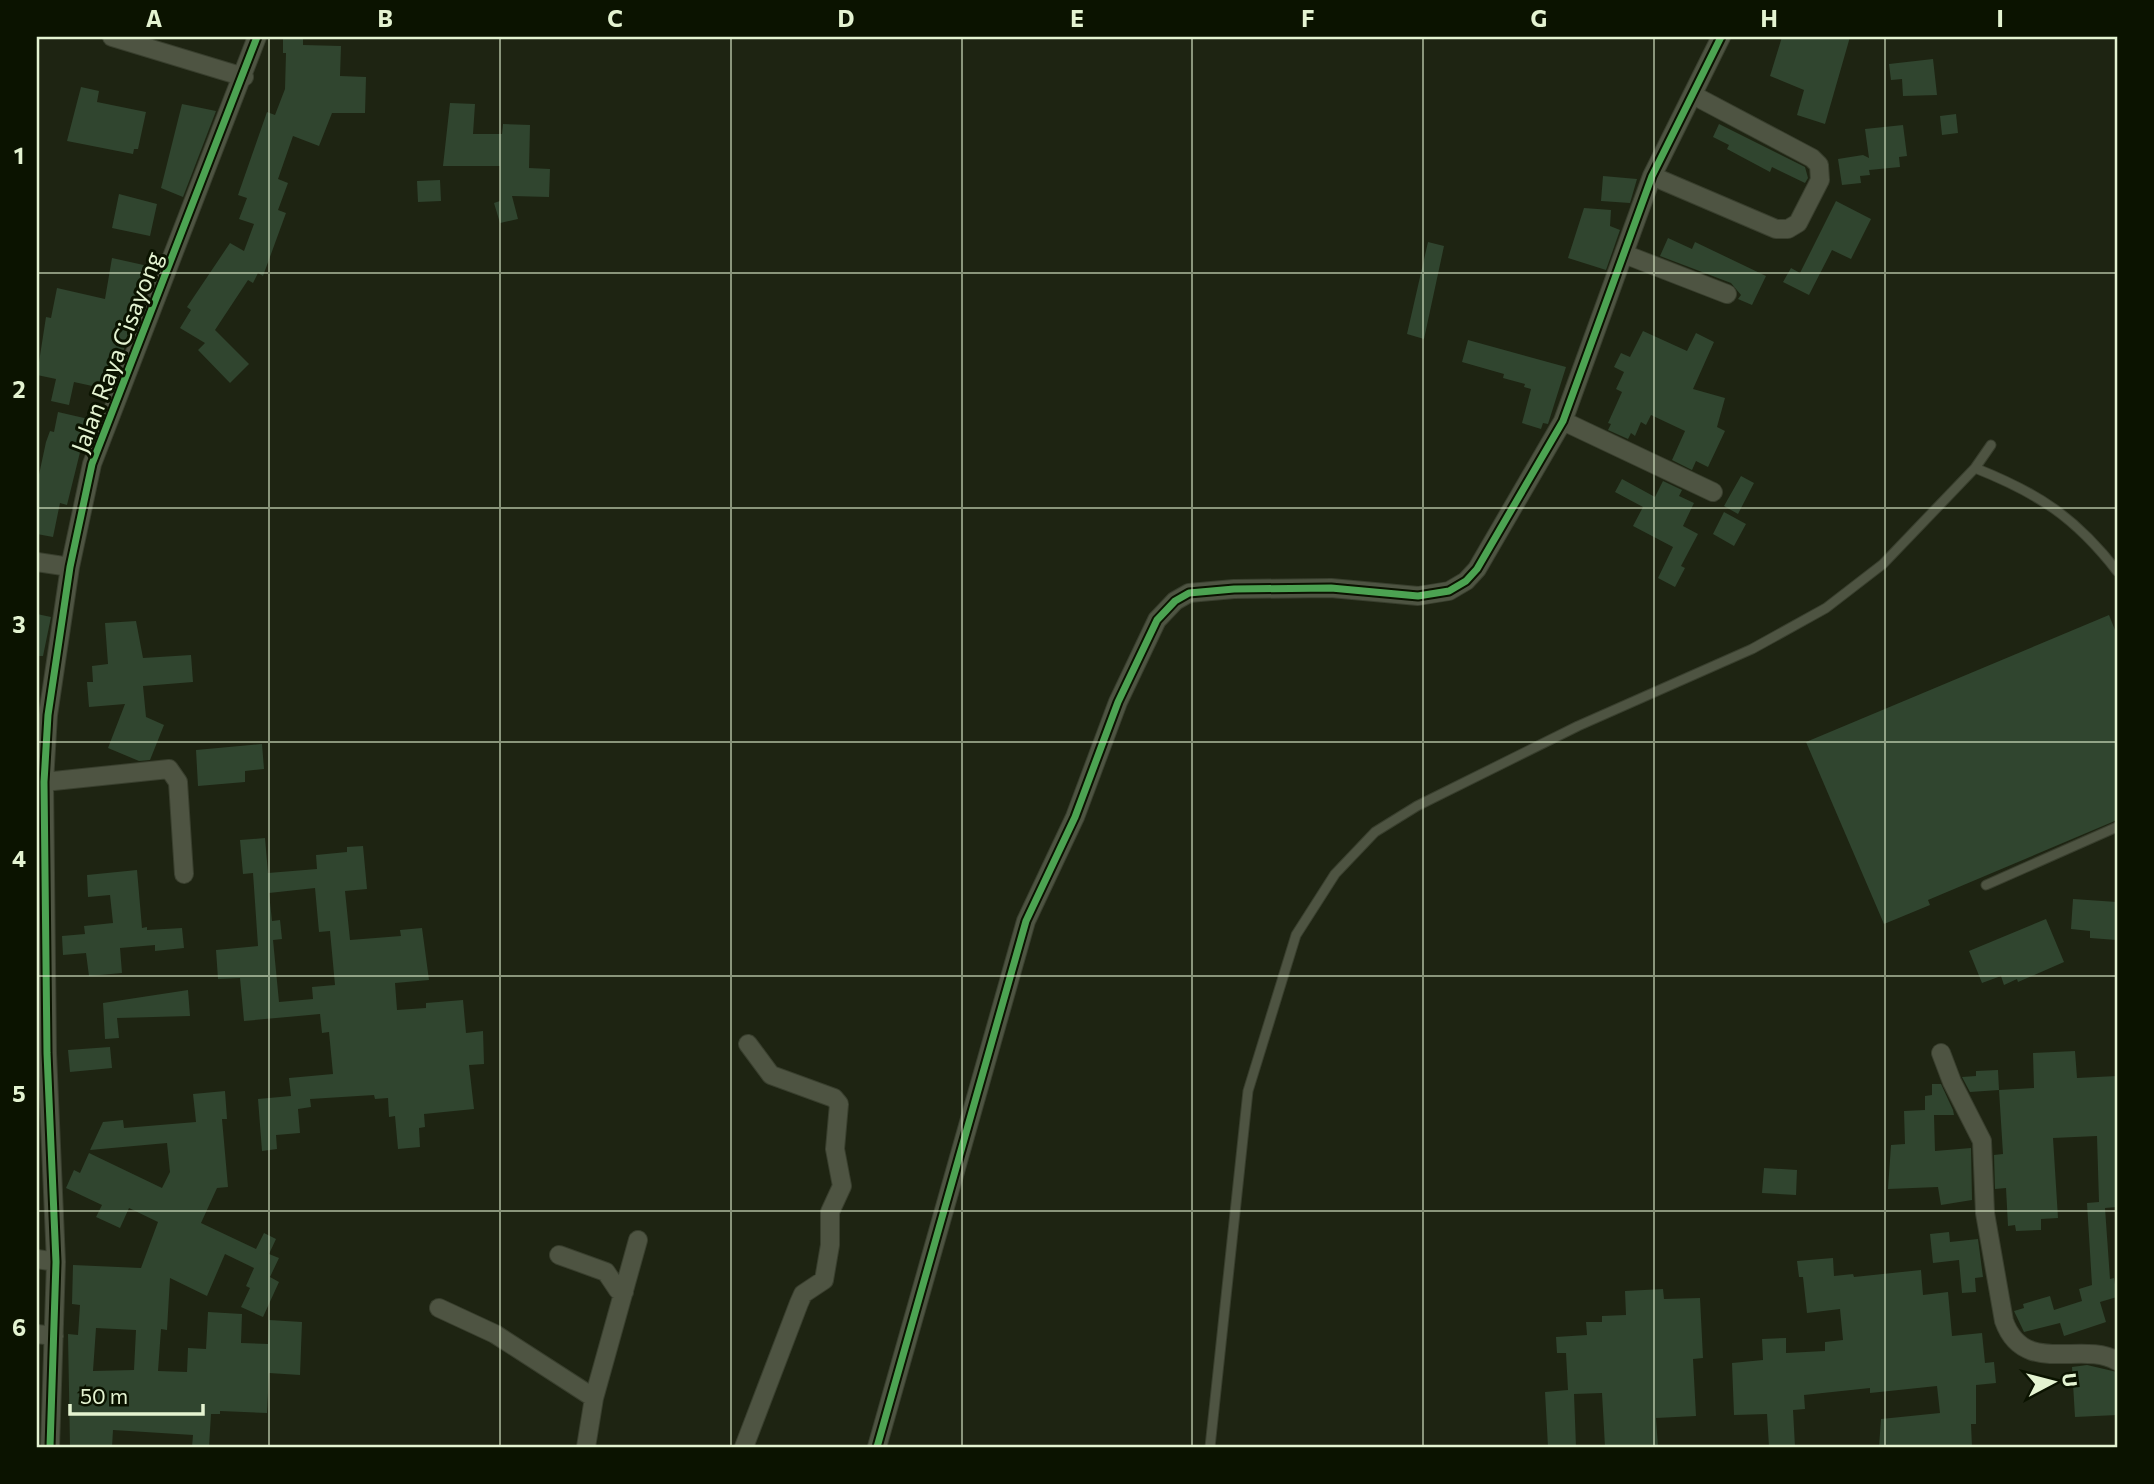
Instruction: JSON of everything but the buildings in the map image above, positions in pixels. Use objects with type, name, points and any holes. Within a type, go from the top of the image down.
[{"type":"street","points":[[112,37],[244,77]]},
{"type":"street","name":"Jalan Raya Cisayong","points":[[50,1447],[46,1335],[56,1262],[41,906],[48,715],[70,568],[92,464],[244,77],[257,37]]},
{"type":"street","points":[[877,1447],[1026,921],[1075,817],[1118,702],[1157,620],[1175,601],[1189,593],[1234,589],[1331,589],[1418,596],[1450,591],[1466,581],[1477,569],[1563,421],[1652,176],[1721,37]]},
{"type":"street","points":[[1652,176],[1776,229],[1788,229],[1798,223],[1821,180],[1819,165],[1812,158],[1693,95]]},
{"type":"street","points":[[1624,254],[1727,294]]},
{"type":"street","points":[[1563,421],[1713,492]]},
{"type":"street","points":[[37,562],[70,568]]},
{"type":"street","points":[[44,782],[169,769],[178,782],[184,874]]},
{"type":"street","points":[[744,1447],[803,1294],[824,1280],[830,1245],[830,1212],[842,1186],[835,1149],[839,1104],[834,1098],[771,1075],[748,1044]]},
{"type":"street","points":[[1941,1053],[1952,1082],[1982,1140],[1985,1213],[2004,1321],[2010,1338],[2021,1347],[2038,1352],[2117,1361]]},
{"type":"street","points":[[586,1447],[594,1398],[638,1240]]},
{"type":"street","points":[[559,1255],[606,1272],[618,1290],[624,1292]]},
{"type":"street","points":[[37,1259],[56,1262]]},
{"type":"street","points":[[439,1308],[495,1334],[594,1398]]},
{"type":"lane","points":[[1210,1447],[1248,1091],[1296,934],[1335,874],[1375,832],[1417,806],[1578,726],[1752,649],[1826,608],[1883,564],[1975,468],[1991,445]]},
{"type":"lane","points":[[1975,468],[2024,488],[2067,515],[2092,538],[2117,571]]},
{"type":"lane","points":[[1986,885],[2117,827]]},
{"type":"cycle path","points":[[50,1447],[56,1262],[47,1053],[44,782],[48,715],[70,567],[92,464],[257,37]]},
{"type":"cycle path","points":[[877,1447],[1026,921],[1075,817],[1118,702],[1157,620],[1175,601],[1189,593],[1234,589],[1331,588],[1418,596],[1449,591],[1466,581],[1477,569],[1563,421],[1652,176],[1721,37]]}]
